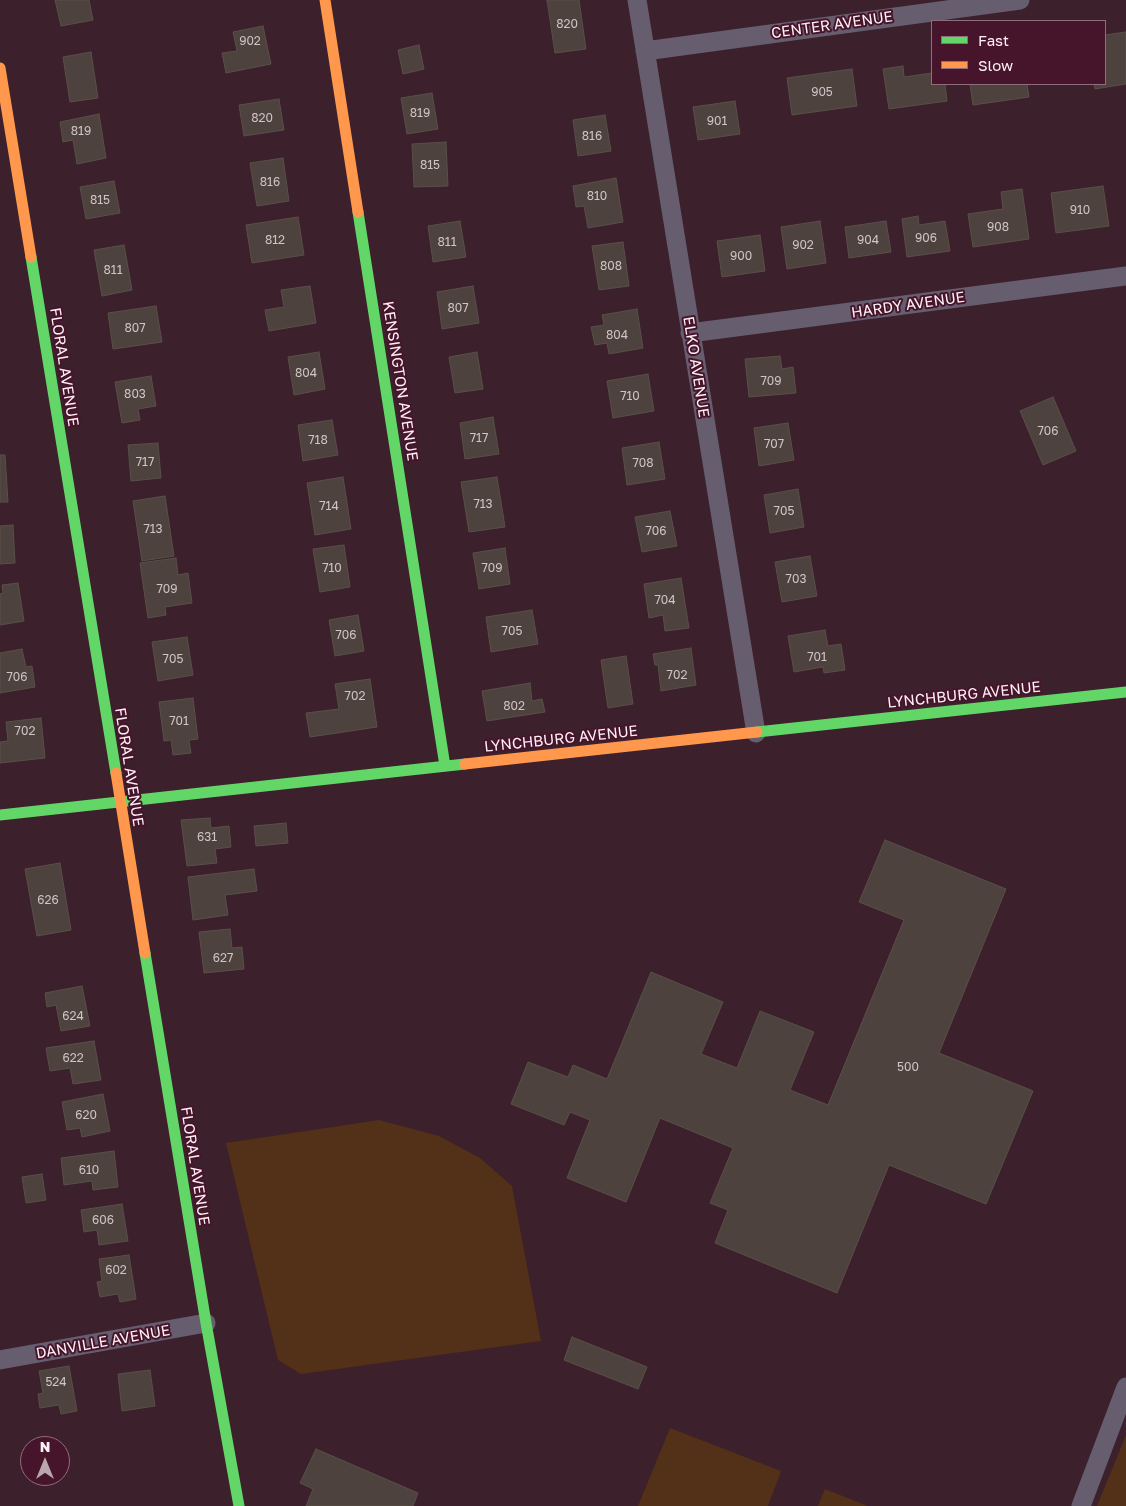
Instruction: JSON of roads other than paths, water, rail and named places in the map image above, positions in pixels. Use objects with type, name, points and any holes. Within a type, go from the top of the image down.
[{"type":"street","name":"KENSINGTON AVENUE","points":[[325,0],[445,766]]},
{"type":"street","name":"ELKO AVENUE","points":[[637,0],[756,734]]},
{"type":"street","name":"CENTER AVENUE","points":[[645,50],[1020,0]]},
{"type":"street","name":"FLORAL AVENUE","points":[[0,68],[206,1323],[239,1506]]},
{"type":"street","name":"HARDY AVENUE","points":[[690,333],[1126,276]]},
{"type":"street","name":"LYNCHBURG AVENUE","points":[[0,815],[756,734],[1126,692]]},
{"type":"street","name":"DANVILLE AVENUE","points":[[0,1360],[206,1323]]},
{"type":"street","points":[[1081,1506],[1126,1387]]}]
